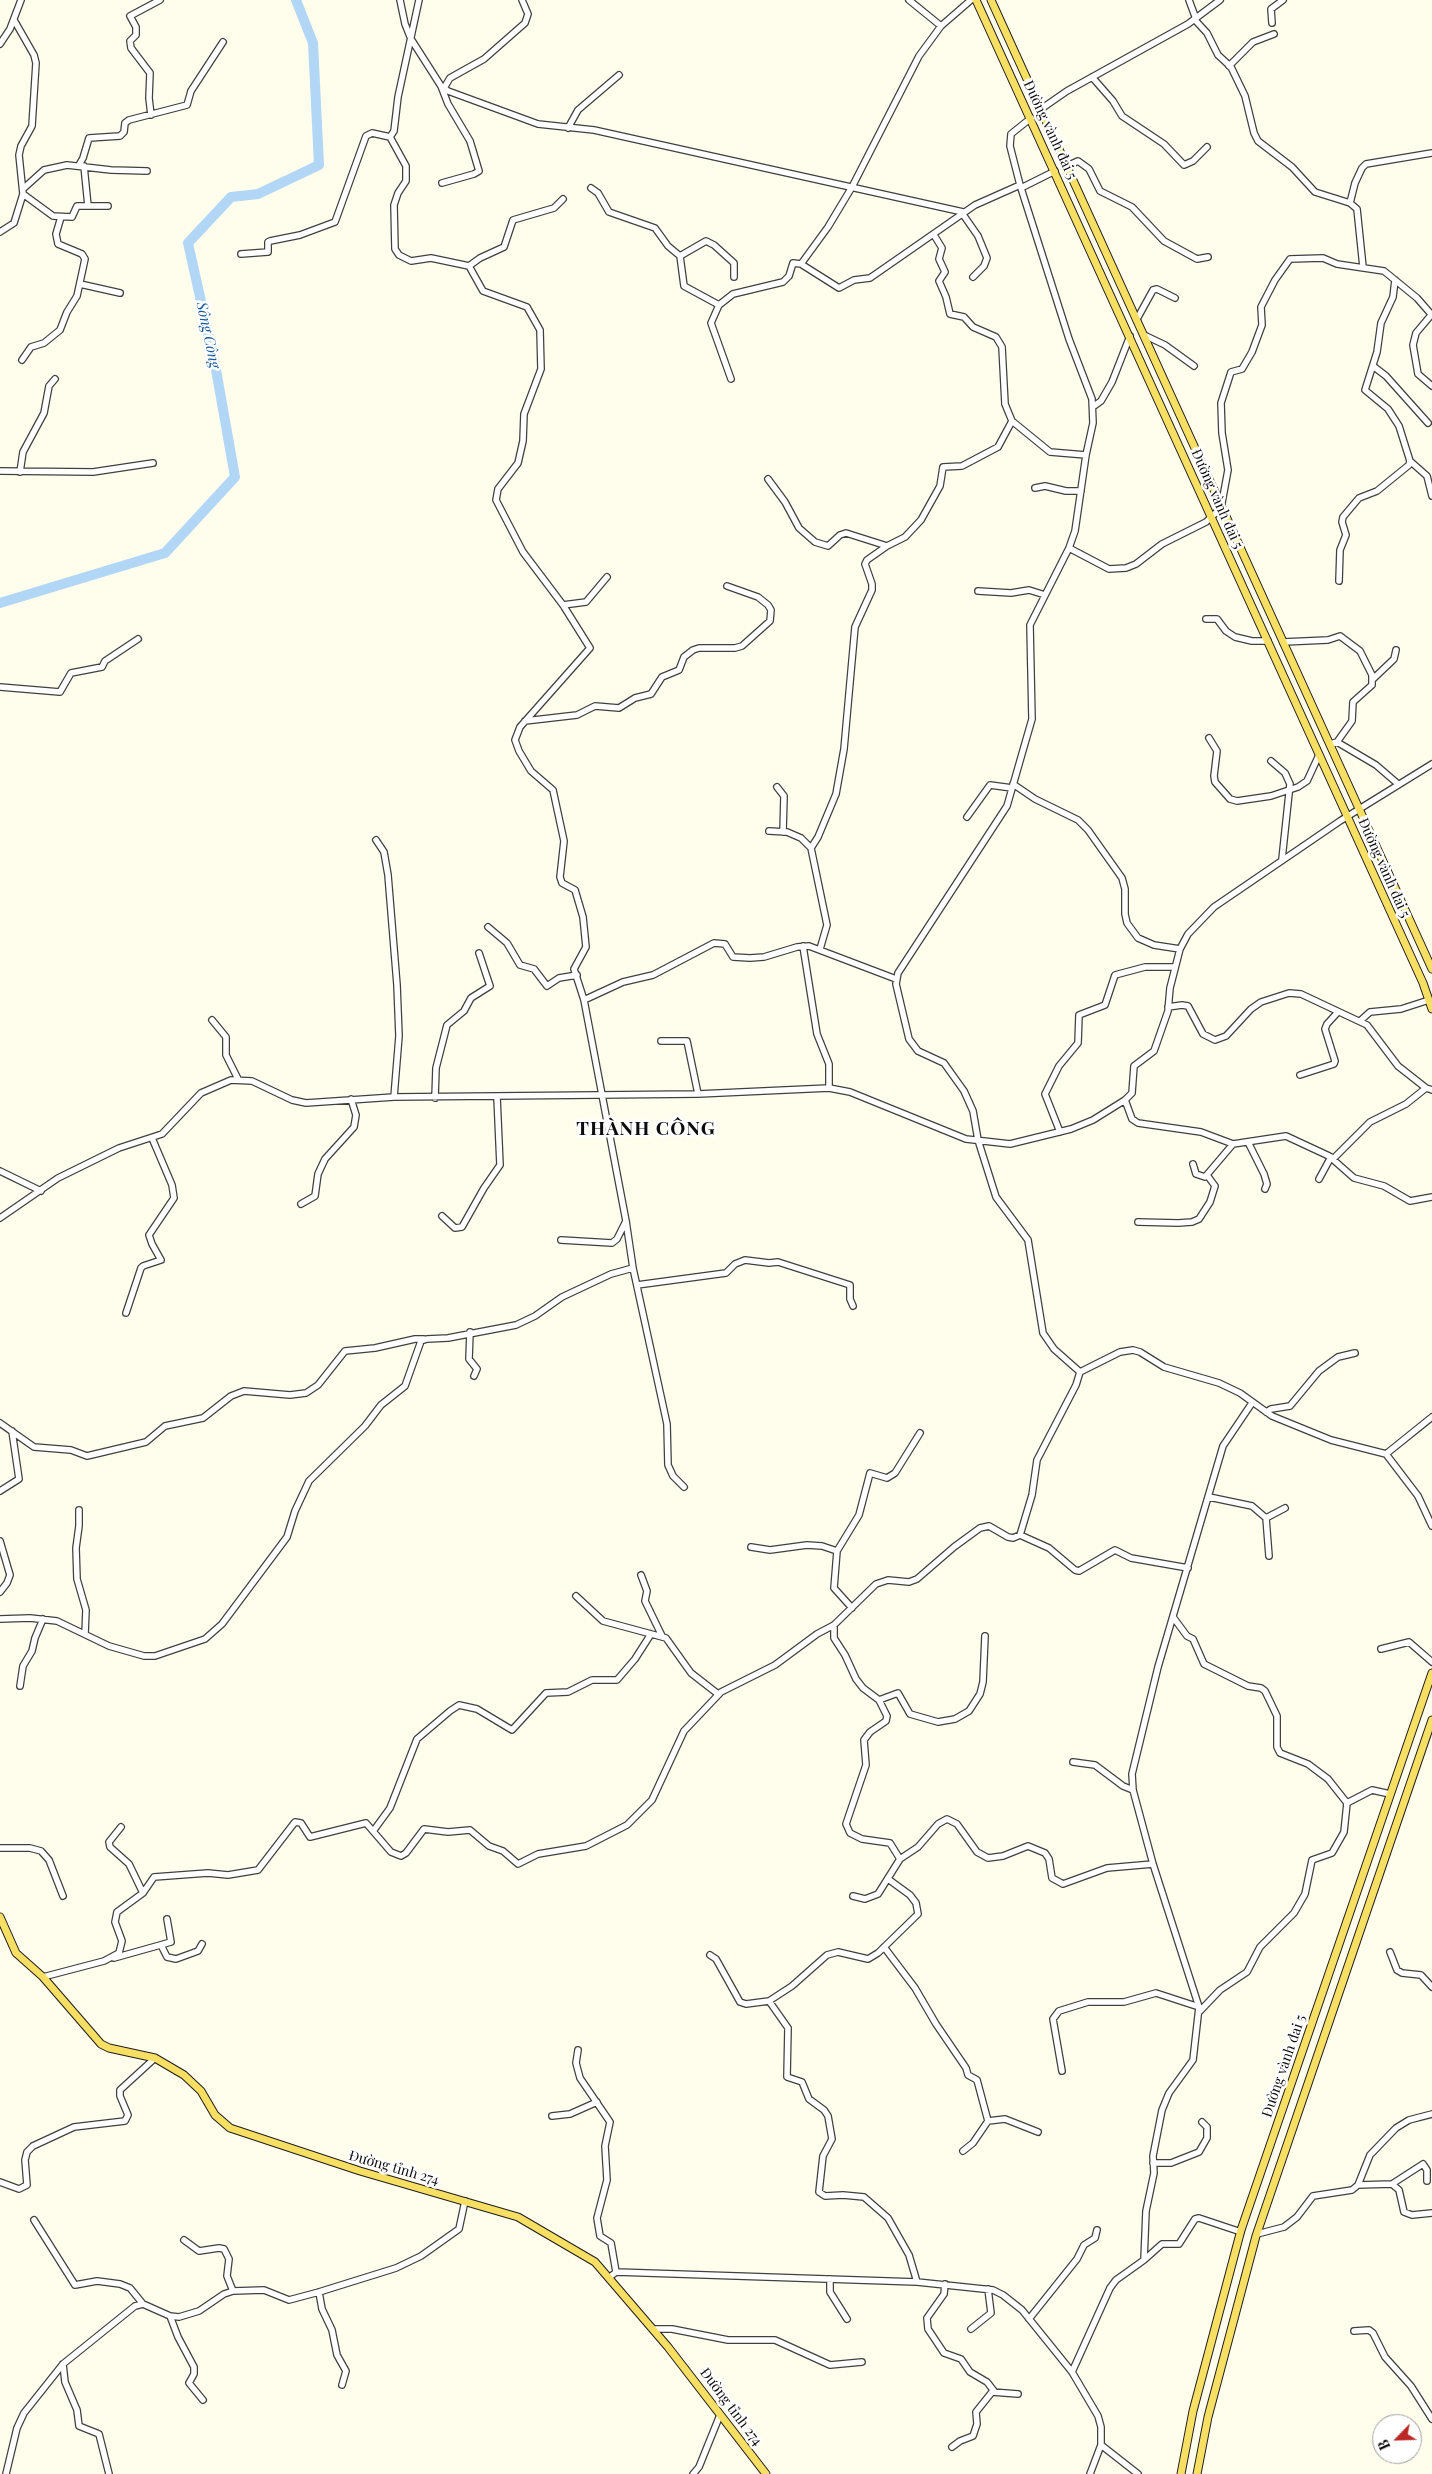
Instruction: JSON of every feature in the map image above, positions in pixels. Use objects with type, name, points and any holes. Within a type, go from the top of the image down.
[{"type":"main road","name":"Đường vành đai 5","points":[[976,0],[1212,517],[1432,1009]]},
{"type":"main road","name":"Đường vành đai 5","points":[[991,0],[1283,642],[1333,743],[1359,809],[1432,969]]},
{"type":"main road","name":"Đường vành đai 5","points":[[1181,2474],[1193,2411],[1241,2232],[1432,1673]]},
{"type":"main road","name":"Đường vành đai 5","points":[[1197,2474],[1208,2417],[1257,2234],[1432,1720]]},
{"type":"main road","name":"Đường tỉnh 274","points":[[0,1917],[16,1954],[43,1977],[101,2044],[109,2048],[156,2058],[193,2081],[214,2115],[230,2128],[360,2171],[524,2220],[595,2262],[654,2329],[766,2474]]},
{"type":"street","points":[[0,44],[14,20],[21,0]]},
{"type":"street","points":[[151,115],[149,98],[150,73],[131,48],[130,41],[136,34],[136,27],[130,16],[160,0]]},
{"type":"street","points":[[400,0],[405,24],[411,39],[442,87],[448,104],[470,141],[479,171],[442,183]]},
{"type":"street","points":[[390,137],[394,131],[398,96],[419,0]]},
{"type":"street","points":[[442,87],[450,78],[484,59],[525,23],[528,14],[522,0]]},
{"type":"street","points":[[909,0],[941,26]]},
{"type":"street","points":[[800,264],[828,227],[852,187],[913,68],[941,26],[971,0]]},
{"type":"street","points":[[1189,0],[1196,19],[1210,37],[1220,57],[1229,66],[1245,96],[1254,134],[1258,141],[1292,167],[1315,192],[1350,202],[1357,209],[1363,267]]},
{"type":"street","points":[[1042,109],[1067,91],[1196,19],[1220,0]]},
{"type":"street","points":[[1272,23],[1271,9],[1282,0]]},
{"type":"street","points":[[0,232],[14,223],[24,191],[19,155],[21,146],[32,126],[36,63],[34,54],[14,20]]},
{"type":"street","points":[[1229,66],[1253,42],[1274,34]]},
{"type":"street","points":[[88,206],[81,165],[89,138],[120,136],[127,121],[187,105],[191,91],[223,42]]},
{"type":"street","points":[[568,128],[578,110],[619,75]]},
{"type":"street","points":[[1092,77],[1113,100],[1122,116],[1164,144],[1184,165],[1193,161],[1207,147]]},
{"type":"street","points":[[442,87],[538,124],[594,130],[963,213],[978,236],[987,258],[984,266],[973,276]]},
{"type":"street","points":[[1030,118],[1014,131],[1010,140],[1020,187],[1071,347],[1094,406],[1093,423],[1086,454],[1077,522],[1069,548],[1030,625],[1032,713],[1004,812],[917,942],[896,979],[896,988],[912,1043],[918,1051],[939,1059],[948,1067],[969,1101],[978,1140],[996,1197],[1028,1240],[1039,1320],[1043,1333],[1054,1349],[1080,1372]]},
{"type":"street","points":[[241,254],[268,252],[268,242],[270,241],[300,235],[334,224],[366,136],[372,133],[390,137],[406,166],[406,181],[398,192],[394,205],[396,249],[404,259],[411,261],[431,258],[469,266],[480,258],[504,247],[513,220],[554,208],[563,199]]},
{"type":"street","points":[[1350,202],[1355,183],[1366,164],[1432,153]]},
{"type":"street","points":[[1067,166],[1078,161],[1089,169],[1100,191],[1132,207],[1164,241],[1198,259],[1208,257]]},
{"type":"street","points":[[24,191],[44,170],[81,165],[111,170],[147,171]]},
{"type":"street","points":[[731,379],[711,323],[719,305],[732,294],[783,282],[789,276],[793,263],[800,264],[839,288],[854,280],[872,277],[963,213],[990,197],[1020,187],[1055,171]]},
{"type":"street","points":[[591,188],[598,193],[609,212],[655,228],[668,246],[680,256],[684,286],[719,305]]},
{"type":"street","points":[[24,191],[49,214],[61,217],[74,216],[77,206],[108,206]]},
{"type":"street","points":[[22,360],[31,347],[44,344],[60,330],[67,312],[77,296],[84,256],[58,244],[56,240],[61,217]]},
{"type":"street","points":[[934,235],[942,248],[939,259],[945,272],[939,281],[945,294],[950,314],[964,317],[973,327],[996,337],[1002,348],[1005,404],[1012,421],[1050,452],[1086,454]]},
{"type":"street","points":[[680,256],[706,241],[714,245],[734,263],[734,277]]},
{"type":"street","points":[[1069,548],[1109,569],[1126,568],[1136,564],[1162,544],[1212,517],[1222,507],[1228,470],[1223,443],[1221,404],[1230,372],[1242,369],[1254,350],[1262,325],[1261,307],[1274,280],[1288,261],[1293,258],[1323,258],[1337,264],[1384,271],[1420,301],[1432,314],[1416,333],[1413,345],[1418,374],[1432,386]]},
{"type":"street","points":[[469,266],[483,291],[527,307],[540,330],[541,369],[524,414],[523,441],[518,463],[498,489],[496,500],[523,552],[563,605],[590,648],[525,721],[516,735],[517,746],[531,771],[554,790],[564,841],[560,877],[562,883],[575,890],[583,917],[586,947],[574,965],[584,1000],[626,1221],[633,1268],[667,1424],[668,1465],[673,1476],[684,1487]]},
{"type":"street","points":[[1395,280],[1393,297],[1381,323],[1373,366],[1365,390],[1388,409],[1399,426],[1410,461],[1427,476],[1432,496]]},
{"type":"street","points":[[80,284],[120,293]]},
{"type":"street","points":[[1137,320],[1154,290],[1157,289],[1175,298]]},
{"type":"street","points":[[1144,335],[1165,345],[1194,366]]},
{"type":"street","points":[[1094,406],[1101,401],[1112,382],[1130,336]]},
{"type":"street","points":[[1373,366],[1386,376],[1428,424]]},
{"type":"street","points":[[20,472],[23,452],[44,413],[49,386],[55,379]]},
{"type":"street","points":[[811,848],[818,837],[834,799],[844,753],[855,627],[872,590],[872,584],[865,564],[871,557],[887,546],[905,537],[925,515],[940,486],[942,467],[962,466],[998,448],[1012,421]]},
{"type":"street","points":[[1339,581],[1340,550],[1346,535],[1342,519],[1358,498],[1377,491],[1394,479],[1406,468],[1410,461]]},
{"type":"street","points":[[0,471],[93,472],[153,463]]},
{"type":"street","points":[[768,479],[785,502],[799,528],[815,542],[828,546],[840,535],[846,533],[887,546]]},
{"type":"street","points":[[1035,488],[1044,486],[1066,492],[1081,491]]},
{"type":"street","points":[[563,605],[586,602],[607,577]]},
{"type":"street","points":[[525,721],[577,715],[594,706],[619,708],[635,698],[651,694],[662,677],[679,670],[684,657],[693,650],[699,648],[735,648],[742,646],[770,621],[771,610],[768,604],[758,597],[727,586]]},
{"type":"street","points":[[978,591],[1011,593],[1029,590],[1045,595]]},
{"type":"street","points":[[1206,619],[1217,619],[1226,631],[1235,636],[1252,642],[1268,641]]},
{"type":"street","points":[[1283,642],[1328,640],[1340,636],[1360,651],[1373,679],[1372,685],[1352,702],[1353,718],[1333,743],[1376,765],[1398,784]]},
{"type":"street","points":[[0,688],[60,692],[71,673],[102,667],[105,661],[138,639]]},
{"type":"street","points":[[1373,679],[1394,659],[1396,650]]},
{"type":"street","points":[[1209,738],[1217,751],[1215,782],[1230,799],[1237,801],[1288,790],[1306,781],[1319,755]]},
{"type":"street","points":[[1271,761],[1285,773],[1290,784],[1282,859]]},
{"type":"street","points":[[0,1218],[58,1178],[119,1148],[152,1138],[167,1130],[201,1093],[220,1083],[238,1079],[252,1081],[298,1102],[394,1097],[698,1094],[829,1088],[850,1092],[877,1102],[962,1138],[1010,1144],[1060,1132],[1087,1123],[1125,1100],[1134,1090],[1134,1066],[1154,1051],[1168,1007],[1170,988],[1180,949],[1188,934],[1214,907],[1347,816],[1432,764]]},
{"type":"street","points":[[967,818],[990,785],[1012,786],[1078,820],[1088,830],[1124,883],[1127,923],[1138,938],[1154,945],[1180,949]]},
{"type":"street","points":[[777,788],[781,790],[784,796],[783,832]]},
{"type":"street","points":[[769,831],[783,832],[801,838],[811,848],[827,925],[820,949]]},
{"type":"street","points":[[376,840],[384,852],[388,875],[398,985],[399,1036],[394,1097]]},
{"type":"street","points":[[488,927],[507,943],[520,965],[534,969],[547,986],[559,978],[577,975]]},
{"type":"street","points":[[584,1000],[623,982],[653,976],[714,944],[725,944],[733,957],[750,958],[764,957],[803,946],[820,949],[896,979]]},
{"type":"street","points":[[803,946],[817,1034],[828,1060],[829,1088]]},
{"type":"street","points":[[435,1098],[436,1068],[447,1025],[464,1011],[470,998],[490,986],[479,953]]},
{"type":"street","points":[[1060,1132],[1045,1094],[1059,1066],[1078,1043],[1079,1015],[1105,1005],[1115,975],[1145,967],[1175,967]]},
{"type":"street","points":[[1168,1007],[1188,1006],[1203,1034],[1215,1040],[1226,1036],[1256,1006],[1289,993],[1301,994],[1360,1021],[1372,1030],[1398,1066],[1429,1089],[1406,1104],[1370,1122],[1332,1158],[1319,1179]]},
{"type":"street","points":[[1360,1021],[1370,1012],[1402,1009],[1429,1000]]},
{"type":"street","points":[[1300,1075],[1336,1061],[1325,1029],[1338,1012]]},
{"type":"street","points":[[212,1020],[226,1036],[226,1055],[238,1079]]},
{"type":"street","points":[[661,1041],[687,1041],[698,1094]]},
{"type":"street","points":[[442,1216],[455,1228],[462,1227],[500,1165],[497,1097]]},
{"type":"street","points":[[301,1204],[315,1196],[318,1174],[325,1159],[354,1127],[356,1115],[351,1099]]},
{"type":"street","points":[[1125,1100],[1134,1122],[1201,1132],[1233,1144],[1286,1136],[1332,1158],[1354,1178],[1384,1186],[1410,1201],[1432,1197]]},
{"type":"street","points":[[126,1313],[141,1268],[161,1260],[152,1244],[150,1235],[174,1198],[172,1185],[152,1138]]},
{"type":"street","points":[[1248,1142],[1264,1174],[1267,1184],[1265,1189]]},
{"type":"street","points":[[1193,1164],[1196,1174],[1205,1177],[1233,1144]]},
{"type":"street","points":[[0,1171],[41,1191]]},
{"type":"street","points":[[1138,1222],[1178,1223],[1192,1222],[1199,1219],[1210,1202],[1215,1186],[1207,1174]]},
{"type":"street","points":[[561,1240],[612,1243],[617,1239],[626,1221]]},
{"type":"street","points":[[637,1285],[726,1273],[735,1264],[745,1260],[778,1262],[850,1285],[850,1299],[853,1306]]},
{"type":"street","points":[[0,1423],[34,1447],[71,1450],[87,1456],[146,1442],[165,1426],[202,1418],[237,1393],[252,1390],[290,1395],[306,1393],[318,1385],[345,1351],[375,1348],[415,1339],[448,1338],[522,1322],[562,1297],[611,1274],[633,1268]]},
{"type":"street","points":[[470,1332],[469,1359],[477,1369],[474,1376]]},
{"type":"street","points":[[0,1619],[43,1619],[61,1622],[126,1653],[150,1657],[200,1641],[211,1635],[287,1537],[295,1511],[309,1482],[365,1426],[381,1405],[405,1386],[417,1347],[424,1339]]},
{"type":"street","points":[[104,1961],[119,1953],[122,1947],[122,1940],[115,1922],[117,1912],[143,1892],[151,1880],[158,1876],[178,1877],[208,1873],[228,1875],[258,1870],[295,1822],[301,1823],[310,1836],[337,1832],[362,1822],[374,1830],[391,1852],[401,1856],[406,1853],[424,1829],[448,1832],[470,1830],[489,1846],[503,1851],[518,1864],[538,1854],[586,1846],[627,1825],[644,1810],[659,1787],[684,1731],[718,1694],[781,1661],[817,1634],[834,1625],[872,1588],[882,1581],[910,1582],[918,1579],[954,1547],[980,1528],[989,1526],[1013,1538],[1020,1534],[1032,1495],[1037,1460],[1076,1385],[1080,1372],[1120,1352],[1133,1350],[1164,1367],[1219,1383],[1266,1412],[1331,1440],[1386,1454],[1418,1496],[1432,1526]]},
{"type":"street","points":[[1266,1412],[1290,1406],[1319,1371],[1338,1358],[1355,1353]]},
{"type":"street","points":[[1144,2260],[1146,2211],[1165,2101],[1193,2060],[1200,2009],[1153,1864],[1133,1790],[1134,1766],[1173,1617],[1226,1439],[1252,1403]]},
{"type":"street","points":[[1386,1454],[1432,1417]]},
{"type":"street","points":[[0,1491],[20,1479],[12,1431]]},
{"type":"street","points":[[852,1608],[834,1588],[837,1551],[860,1511],[870,1473],[886,1478],[894,1473],[920,1433]]},
{"type":"street","points":[[1209,1497],[1252,1506],[1266,1518],[1269,1556]]},
{"type":"street","points":[[1266,1518],[1285,1508]]},
{"type":"street","points":[[79,1510],[76,1548],[77,1579],[86,1610],[85,1634]]},
{"type":"street","points":[[1020,1534],[1049,1548],[1075,1570],[1079,1571],[1115,1550],[1131,1558],[1188,1568]]},
{"type":"street","points":[[0,1541],[10,1575],[0,1592]]},
{"type":"street","points":[[750,1547],[775,1549],[807,1545],[822,1546],[837,1551]]},
{"type":"street","points":[[641,1575],[647,1592],[645,1601],[662,1636]]},
{"type":"street","points":[[576,1596],[603,1621],[662,1636],[671,1641],[691,1674],[718,1694]]},
{"type":"street","points":[[1173,1617],[1187,1636],[1193,1639],[1204,1664],[1248,1686],[1261,1688],[1265,1691],[1277,1716],[1277,1747],[1280,1753],[1308,1764],[1328,1779],[1347,1803],[1344,1832],[1332,1853],[1312,1860],[1305,1894],[1294,1913],[1260,1947],[1247,1972],[1220,1990],[1200,2009]]},
{"type":"street","points":[[20,1686],[23,1666],[32,1651],[43,1619]]},
{"type":"street","points":[[834,1625],[834,1638],[845,1655],[856,1680],[879,1700],[887,1719],[870,1732],[864,1740],[866,1765],[846,1824],[850,1833],[862,1839],[890,1843],[900,1859]]},
{"type":"street","points":[[374,1830],[390,1808],[417,1739],[450,1711],[459,1705],[477,1709],[512,1730],[546,1693],[568,1692],[592,1680],[617,1680],[635,1659],[651,1634]]},
{"type":"street","points":[[879,1700],[898,1693],[910,1714],[938,1722],[955,1719],[969,1711],[981,1688],[986,1653],[985,1636]]},
{"type":"street","points":[[1381,1650],[1408,1642],[1432,1662]]},
{"type":"street","points":[[1073,1762],[1095,1765],[1123,1786],[1133,1790]]},
{"type":"street","points":[[1347,1803],[1372,1790],[1390,1794]]},
{"type":"street","points":[[852,1896],[859,1898],[873,1897],[882,1889],[900,1859],[918,1847],[938,1824],[947,1819],[957,1824],[982,1856],[995,1858],[1028,1846],[1045,1853],[1049,1859],[1052,1878],[1063,1884],[1108,1868],[1153,1864]]},
{"type":"street","points":[[120,1827],[109,1842],[110,1847],[130,1864],[143,1892]]},
{"type":"street","points":[[0,1848],[30,1848],[41,1851],[49,1860],[63,1896]]},
{"type":"street","points":[[710,1955],[716,1959],[740,2002],[746,2004],[769,2001],[792,1986],[827,1955],[838,1952],[868,1959],[884,1948],[918,1914],[916,1903],[910,1895],[888,1879]]},
{"type":"street","points":[[43,1977],[168,1944],[172,1939],[167,1919]]},
{"type":"street","points":[[161,1945],[167,1957],[176,1958],[198,1951],[202,1944]]},
{"type":"street","points":[[884,1948],[915,1988],[936,2024],[966,2068],[969,2077],[976,2080],[988,2120],[973,2144],[963,2151]]},
{"type":"street","points":[[1390,1952],[1397,1970],[1402,1973],[1423,1976],[1432,1987]]},
{"type":"street","points":[[1062,2071],[1053,2020],[1059,2011],[1088,2002],[1124,2002],[1156,1993],[1200,2009]]},
{"type":"street","points":[[769,2001],[788,2028],[787,2077],[802,2082],[809,2100],[824,2110],[828,2116],[832,2139],[823,2156],[819,2192],[825,2196],[864,2197],[888,2218],[909,2255],[917,2282]]},
{"type":"street","points":[[578,2050],[576,2063],[580,2078],[608,2118],[610,2126],[605,2146],[607,2180],[597,2213],[598,2233],[602,2238],[611,2243],[616,2272]]},
{"type":"street","points":[[0,2182],[19,2189],[28,2185],[25,2160],[27,2152],[33,2146],[74,2127],[125,2121],[128,2115],[120,2096],[120,2090],[156,2058]]},
{"type":"street","points":[[552,2116],[570,2114],[597,2102]]},
{"type":"street","points":[[1257,2234],[1284,2227],[1297,2217],[1312,2196],[1352,2190],[1358,2185],[1370,2154],[1396,2128],[1409,2120],[1432,2114]]},
{"type":"street","points":[[988,2120],[1005,2119],[1038,2132]]},
{"type":"street","points":[[1153,2163],[1171,2163],[1199,2152],[1207,2138],[1207,2127],[1202,2122]]},
{"type":"street","points":[[1358,2185],[1392,2184],[1422,2164],[1427,2170],[1427,2180]]},
{"type":"street","points":[[1392,2184],[1399,2190],[1404,2212],[1412,2215],[1432,2213]]},
{"type":"street","points":[[34,2220],[75,2285],[97,2281],[120,2284],[130,2288],[143,2304],[170,2316],[189,2315],[224,2294],[233,2291],[264,2290],[289,2300],[396,2268],[421,2256],[459,2229],[465,2202]]},
{"type":"street","points":[[1072,2372],[1112,2284],[1162,2244],[1180,2244],[1195,2219],[1241,2232]]},
{"type":"street","points":[[1029,2319],[1077,2260],[1084,2245],[1095,2238],[1096,2230]]},
{"type":"street","points":[[184,2240],[196,2250],[224,2250],[229,2259],[227,2276],[233,2291]]},
{"type":"street","points":[[610,2277],[616,2272],[917,2282],[988,2288],[1012,2302],[1029,2319],[1072,2372],[1101,2421],[1100,2445],[1090,2474]]},
{"type":"street","points":[[830,2279],[830,2292],[847,2319]]},
{"type":"street","points":[[945,2284],[944,2294],[927,2318],[928,2329],[944,2353],[961,2359],[970,2372],[986,2382],[994,2391],[1018,2394]]},
{"type":"street","points":[[971,2329],[992,2313],[988,2288]]},
{"type":"street","points":[[319,2292],[322,2309],[332,2330],[337,2355],[346,2372],[342,2385]]},
{"type":"street","points":[[6,2474],[20,2419],[63,2364],[135,2306],[143,2304]]},
{"type":"street","points":[[170,2316],[178,2337],[194,2367],[194,2374],[189,2382],[203,2400]]},
{"type":"street","points":[[654,2329],[672,2329],[728,2340],[775,2340],[830,2365],[862,2362]]},
{"type":"street","points":[[1354,2331],[1369,2330],[1372,2333],[1384,2357],[1411,2386],[1432,2418]]},
{"type":"street","points":[[63,2364],[65,2382],[75,2400],[79,2426],[99,2434],[109,2474]]},
{"type":"street","points":[[952,2447],[972,2436],[977,2424],[976,2412],[994,2391]]},
{"type":"street","points":[[693,2474],[699,2467],[720,2415]]},
{"type":"street","points":[[1100,2445],[1138,2474]]},
{"type":"waterway","name":"Sông Công","points":[[0,603],[165,553],[235,477],[215,364],[188,243],[231,197],[258,194],[319,165],[313,43],[296,0]]},
{"type":"district","name":"THÀNH CÔNG","points":[[646,1129]]}]
